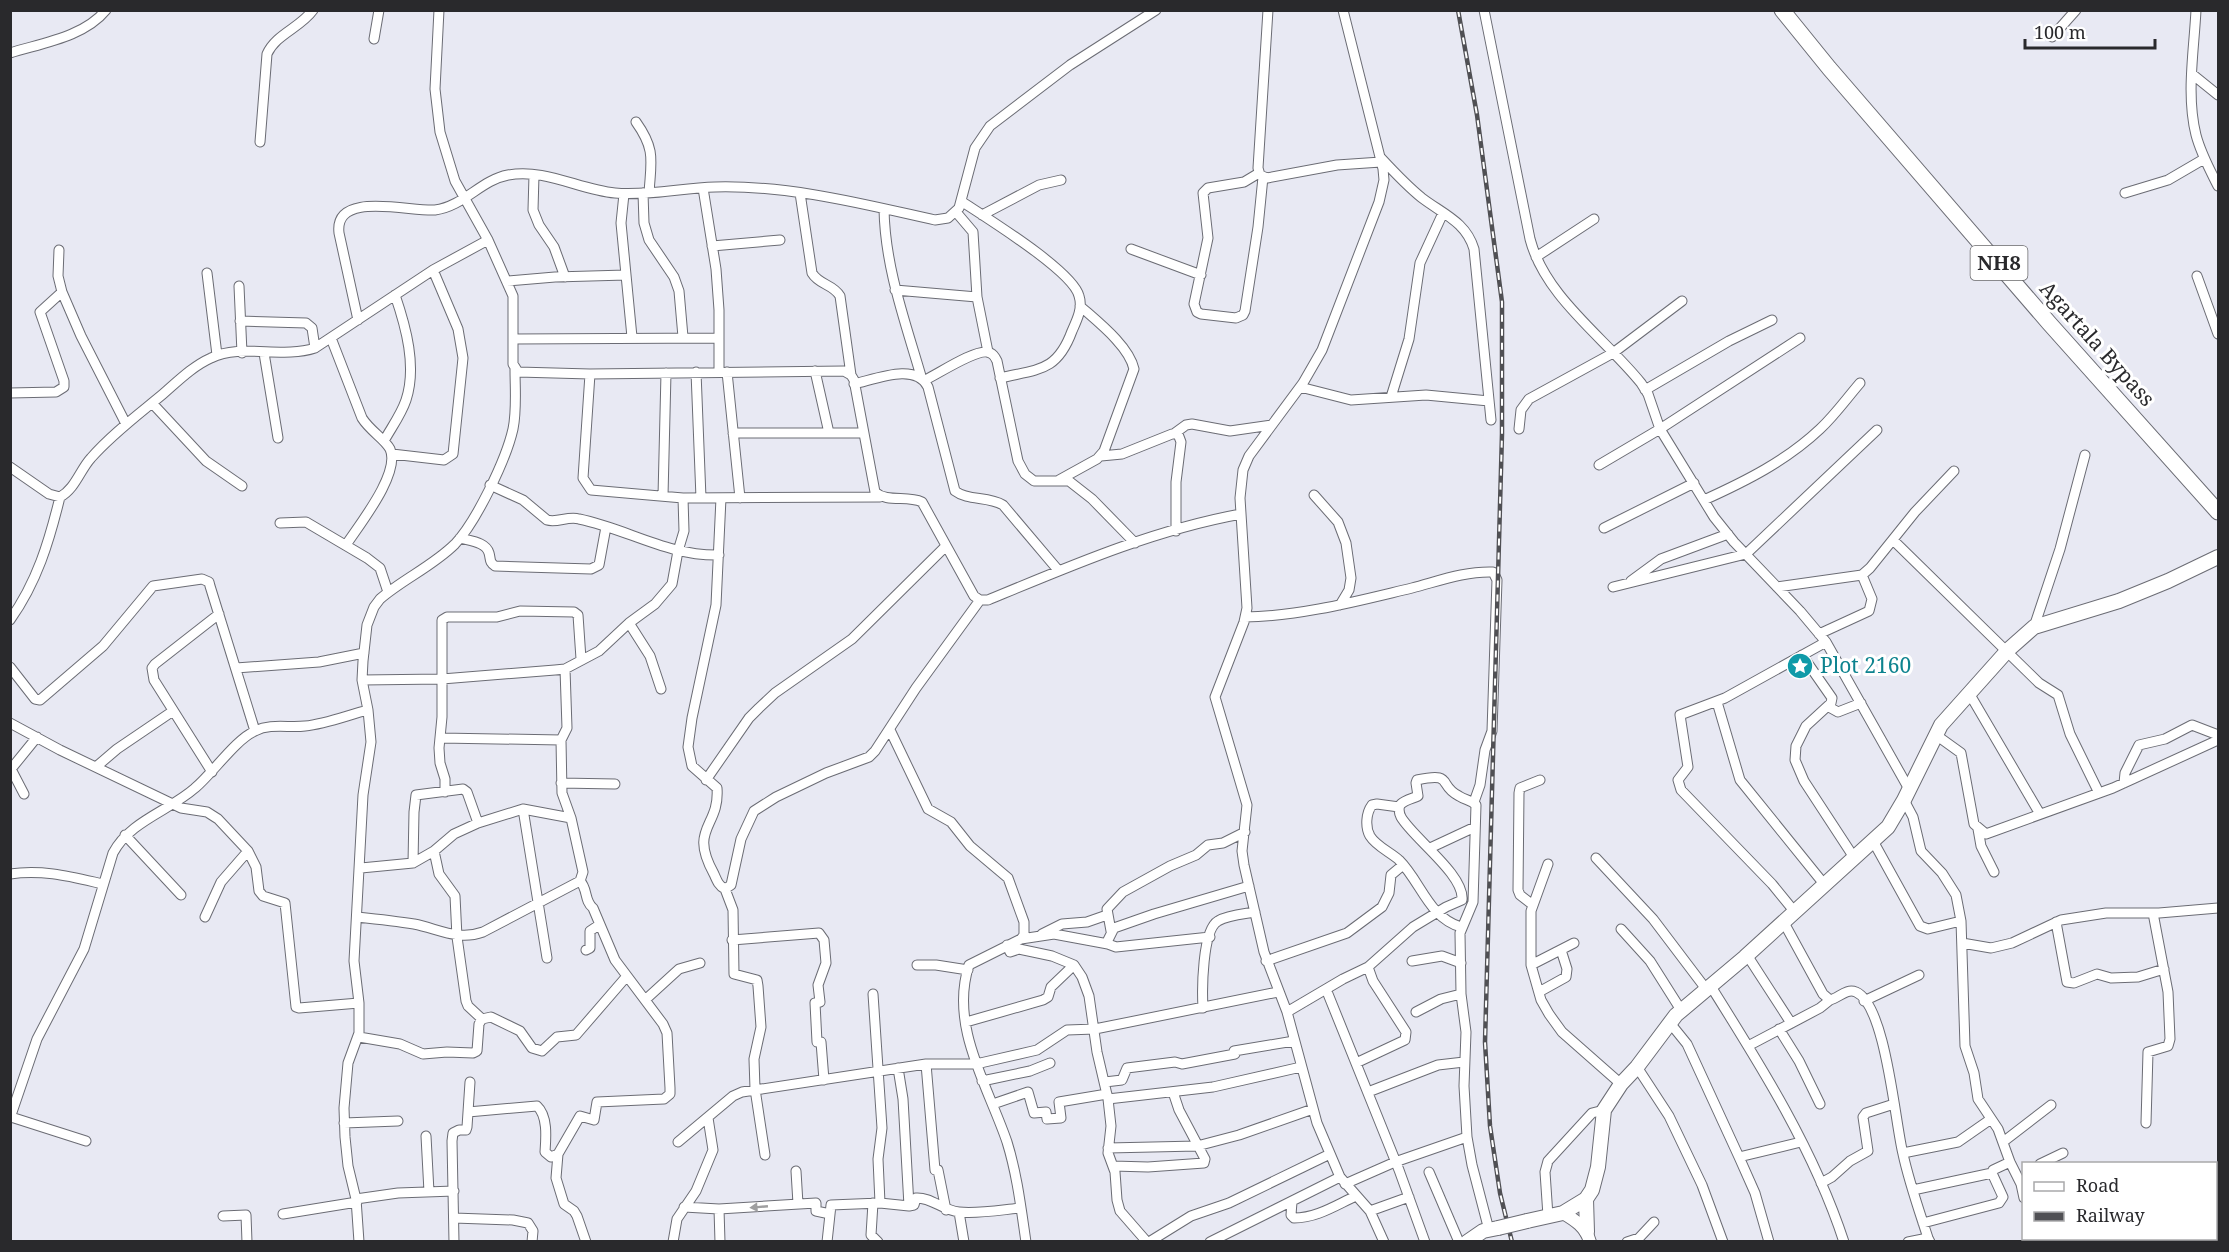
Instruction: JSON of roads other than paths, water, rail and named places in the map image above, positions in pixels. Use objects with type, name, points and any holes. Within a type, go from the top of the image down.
[{"type":"highway","name":"Agartala Bypass","points":[[1782,10],[1844,86],[2049,323],[2218,512]]},
{"type":"main road","points":[[1467,1242],[1473,1236],[1493,1229],[1563,1213],[1586,1199],[1592,1190],[1598,1167],[1604,1110],[1621,1084],[1681,1010],[1747,955],[1888,827],[1936,735],[1952,711],[2008,650],[2034,627],[2119,601],[2168,582],[2218,557]]},
{"type":"main road","points":[[1586,1199],[1588,1237]]},
{"type":"street","points":[[10,53],[81,30],[95,23],[106,10]]},
{"type":"street","points":[[260,141],[267,54],[271,45],[296,27],[313,10]]},
{"type":"street","points":[[374,39],[379,10]]},
{"type":"street","points":[[359,1242],[356,1200],[348,1166],[344,1123],[348,1063],[358,1037],[359,1004],[354,961],[361,868],[363,795],[371,742],[362,680],[370,616],[376,603],[388,592],[440,557],[460,538],[490,485],[513,428],[514,304],[507,281],[488,240],[464,200],[447,155],[437,110],[436,61],[440,10]]},
{"type":"street","points":[[358,320],[339,233],[338,225],[342,215],[348,210],[364,207],[438,209],[464,200],[486,184],[501,177],[519,174],[534,175],[624,194],[703,188],[764,189],[846,200],[935,220],[948,219],[956,212],[961,201],[975,148],[990,126],[1070,65],[1156,10]]},
{"type":"street","points":[[1268,10],[1261,175],[1258,226],[1243,315],[1236,318],[1224,318],[1197,312],[1194,301],[1208,238],[1203,193],[1208,188],[1244,182],[1261,175],[1277,177],[1380,159]]},
{"type":"street","points":[[1343,10],[1384,180],[1375,212],[1322,350],[1300,387],[1249,456],[1243,470],[1240,498],[1246,593],[1245,617],[1215,697],[1247,805],[1243,859],[1266,961],[1287,1012],[1313,1109],[1330,1154],[1343,1181],[1370,1211],[1384,1242]]},
{"type":"street","points":[[1484,10],[1530,240],[1536,258],[1566,302],[1636,376],[1645,390],[1660,429],[1728,534],[1823,638],[1861,703],[1906,794],[1921,850],[1942,873],[1956,895],[1961,921],[1964,1040],[1974,1073],[1978,1099],[1998,1129],[2010,1162],[2020,1172],[2022,1189]]},
{"type":"street","points":[[2052,37],[2076,10]]},
{"type":"street","points":[[2196,10],[2192,115],[2204,159],[2218,186]]},
{"type":"street","points":[[2192,74],[2218,96]]},
{"type":"street","points":[[636,122],[647,138],[651,159],[644,223],[649,240],[674,277],[679,291],[683,337]]},
{"type":"street","points":[[1380,159],[1413,191],[1468,233],[1474,249],[1491,420]]},
{"type":"street","points":[[2125,193],[2168,180],[2204,159]]},
{"type":"street","points":[[534,175],[533,210],[539,225],[552,243],[565,277]]},
{"type":"street","points":[[982,215],[1042,183],[1060,180]]},
{"type":"street","points":[[703,188],[712,246],[719,338],[740,498]]},
{"type":"street","points":[[800,193],[812,273],[819,281],[834,288],[840,296],[873,486],[880,497]]},
{"type":"street","points":[[624,194],[621,223],[632,337]]},
{"type":"street","points":[[961,201],[1014,237],[1077,288],[1080,306],[1067,347],[1055,362],[1000,378]]},
{"type":"street","points":[[885,208],[888,258],[895,290],[955,491],[960,495],[994,500],[1003,505],[1058,570]]},
{"type":"street","points":[[956,212],[973,232],[977,297],[988,352]]},
{"type":"street","points":[[1391,397],[1409,339],[1420,263],[1443,213]]},
{"type":"street","points":[[1536,258],[1594,219]]},
{"type":"street","points":[[10,620],[25,600],[35,579],[60,497],[71,489],[92,457],[126,424],[187,373],[217,355],[297,352],[315,348],[433,270],[488,240]]},
{"type":"street","points":[[712,246],[780,240]]},
{"type":"street","points":[[1131,249],[1200,275]]},
{"type":"street","points":[[59,250],[58,276],[62,292],[81,336],[126,424]]},
{"type":"street","points":[[392,454],[444,460],[453,454],[463,358],[458,329],[433,270]]},
{"type":"street","points":[[207,273],[217,355]]},
{"type":"street","points":[[507,281],[627,275]]},
{"type":"street","points":[[2197,276],[2218,334]]},
{"type":"street","points":[[239,286],[242,353]]},
{"type":"street","points":[[895,290],[977,297]]},
{"type":"street","points":[[10,393],[56,392],[64,387],[64,381],[40,312],[62,292]]},
{"type":"street","points":[[384,441],[404,404],[410,379],[405,328],[395,295]]},
{"type":"street","points":[[1520,429],[1521,410],[1529,399],[1613,353],[1683,301]]},
{"type":"street","points":[[1080,306],[1120,345],[1134,369],[1113,432],[1101,456]]},
{"type":"street","points":[[1645,390],[1729,341],[1772,320]]},
{"type":"street","points":[[240,321],[306,323],[312,328],[315,348]]},
{"type":"street","points":[[331,338],[362,418],[369,430],[384,441],[392,454],[390,469],[378,498],[346,545]]},
{"type":"street","points":[[513,339],[719,338]]},
{"type":"street","points":[[1599,465],[1660,429],[1800,338]]},
{"type":"street","points":[[264,352],[278,438]]},
{"type":"street","points":[[515,369],[522,373],[590,374],[841,370],[853,380],[910,373],[923,378],[976,354],[988,352],[997,361],[1015,449],[1022,470],[1034,481],[1069,481],[1077,486],[1134,543]]},
{"type":"street","points":[[815,371],[829,433]]},
{"type":"street","points":[[696,372],[701,498]]},
{"type":"street","points":[[663,496],[666,373]]},
{"type":"street","points":[[590,374],[583,478],[591,490],[683,498],[880,497],[914,499],[922,502],[974,596],[980,600],[988,600],[1058,570],[1134,543],[1241,514]]},
{"type":"street","points":[[1704,500],[1753,478],[1798,447],[1821,428],[1860,383]]},
{"type":"street","points":[[1300,387],[1351,400],[1426,395],[1489,402]]},
{"type":"street","points":[[152,403],[207,460],[243,486]]},
{"type":"street","points":[[1059,480],[1101,456],[1122,454],[1175,434],[1186,425],[1230,430],[1272,425]]},
{"type":"street","points":[[1613,587],[1746,554],[1877,430]]},
{"type":"street","points":[[733,433],[863,433]]},
{"type":"street","points":[[1175,434],[1180,437],[1181,442],[1176,482],[1176,531]]},
{"type":"street","points":[[2034,627],[2060,549],[2085,455]]},
{"type":"street","points":[[10,467],[49,494],[60,497]]},
{"type":"street","points":[[1777,587],[1862,575],[1930,495],[1954,471]]},
{"type":"street","points":[[1604,528],[1694,483]]},
{"type":"street","points":[[490,485],[523,500],[551,522],[574,518],[678,551],[697,555],[719,555]]},
{"type":"street","points":[[1314,495],[1338,522],[1346,543],[1351,578],[1349,590],[1340,605]]},
{"type":"street","points":[[362,680],[442,679],[565,669],[599,651],[655,604],[672,584],[684,531],[683,498]]},
{"type":"street","points":[[721,498],[716,605],[688,747],[692,766],[717,788],[712,818],[703,835],[702,843],[707,862],[720,886],[725,889],[733,910],[734,974],[754,977],[757,980],[761,1027],[754,1059],[755,1089],[765,1155]]},
{"type":"street","points":[[280,523],[306,522],[346,545],[380,568],[388,592]]},
{"type":"street","points":[[460,538],[484,546],[489,553],[490,562],[495,566],[591,568],[599,565],[606,527]]},
{"type":"street","points":[[1628,584],[1661,560],[1728,534]]},
{"type":"street","points":[[1893,540],[2008,650],[2039,683],[2058,695],[2070,734],[2099,793]]},
{"type":"street","points":[[706,780],[749,718],[759,708],[775,693],[852,639],[946,546]]},
{"type":"street","points":[[1245,617],[1280,616],[1340,605],[1462,575],[1491,572],[1495,574],[1497,580],[1492,731],[1484,755],[1480,785],[1474,802],[1476,805],[1473,902],[1470,913],[1461,927],[1461,994],[1466,1032],[1464,1062],[1467,1137],[1473,1171],[1493,1229]]},
{"type":"street","points":[[1794,911],[1772,884],[1682,790],[1679,784],[1680,776],[1687,771],[1688,767],[1680,715],[1717,702],[1802,655],[1823,638],[1869,611],[1872,599],[1862,575]]},
{"type":"street","points":[[10,667],[34,699],[43,699],[89,659],[135,610],[150,589],[157,585],[206,580],[210,586],[255,730]]},
{"type":"street","points":[[725,889],[731,885],[741,839],[754,811],[776,797],[826,773],[868,757],[883,743],[916,688],[980,600]]},
{"type":"street","points":[[444,792],[445,779],[440,758],[441,622],[443,618],[497,616],[520,611],[574,612],[578,615],[581,659]]},
{"type":"street","points":[[212,772],[154,680],[152,668],[219,614]]},
{"type":"street","points":[[629,624],[650,656],[661,689]]},
{"type":"street","points":[[236,668],[319,662],[364,653]]},
{"type":"street","points":[[1802,655],[1832,698],[1829,707],[1806,726],[1796,746],[1795,760],[1804,781],[1855,858]]},
{"type":"street","points":[[357,917],[416,924],[457,937],[470,936],[483,932],[580,881],[584,872],[561,783],[561,741],[567,728],[565,669]]},
{"type":"street","points":[[1969,693],[2040,814]]},
{"type":"street","points":[[1717,702],[1740,780],[1824,884]]},
{"type":"street","points":[[1829,707],[1838,712],[1861,703]]},
{"type":"street","points":[[86,1142],[11,1118],[37,1039],[84,949],[112,853],[125,835],[189,793],[255,730],[310,725],[368,710]]},
{"type":"street","points":[[96,767],[117,749],[173,711]]},
{"type":"street","points":[[10,723],[172,804],[189,810],[207,812],[218,819],[248,851],[256,867],[259,891],[263,896],[285,903],[296,1007],[359,1004]]},
{"type":"street","points":[[2124,783],[2125,773],[2136,748],[2142,744],[2165,739],[2192,725],[2218,735]]},
{"type":"street","points":[[890,730],[928,809],[951,822],[970,846],[1008,878],[1024,922],[1024,935],[1021,939]]},
{"type":"street","points":[[1936,735],[1961,753],[1972,818],[1978,829],[1979,840],[1994,872]]},
{"type":"street","points":[[24,794],[11,769],[37,737]]},
{"type":"street","points":[[441,738],[561,741]]},
{"type":"street","points":[[1978,829],[1986,834],[1990,833],[2099,793],[2218,740]]},
{"type":"street","points":[[1287,1012],[1368,967],[1413,927],[1462,900],[1461,889],[1430,848],[1401,817],[1402,803],[1418,796],[1417,780],[1436,776],[1443,779],[1455,794],[1474,802]]},
{"type":"street","points":[[1533,905],[1520,895],[1518,890],[1519,793],[1522,786],[1540,780]]},
{"type":"street","points":[[561,783],[615,784]]},
{"type":"street","points":[[413,863],[414,799],[416,795],[459,788],[467,792],[478,823]]},
{"type":"street","points":[[1400,807],[1372,805],[1367,819],[1371,838],[1403,865],[1445,921],[1461,927]]},
{"type":"street","points":[[361,868],[413,863],[434,851],[454,834],[478,823],[523,809],[571,818]]},
{"type":"street","points":[[523,809],[547,958]]},
{"type":"street","points":[[1430,848],[1475,826]]},
{"type":"street","points":[[1108,944],[1111,932],[1107,915],[1109,906],[1123,892],[1170,866],[1196,855],[1208,845],[1223,843],[1245,832]]},
{"type":"street","points":[[125,835],[181,895]]},
{"type":"street","points":[[1873,841],[1920,926],[1928,929],[1961,921]]},
{"type":"street","points":[[205,916],[221,882],[248,851]]},
{"type":"street","points":[[434,851],[439,874],[454,896],[466,1000],[468,1006],[482,1019]]},
{"type":"street","points":[[1596,858],[1653,919],[1708,987],[1748,1046],[1802,1142],[1821,1182],[1844,1242]]},
{"type":"street","points":[[1548,864],[1533,905],[1531,966],[1539,992],[1558,1027],[1621,1084]]},
{"type":"street","points":[[1266,961],[1347,933],[1382,907],[1389,893],[1391,875],[1403,865]]},
{"type":"street","points":[[10,874],[52,873],[103,884]]},
{"type":"street","points":[[580,881],[584,885],[587,903],[593,908],[615,960],[663,1024],[667,1033],[670,1094],[664,1099],[597,1102],[594,1120],[579,1116],[558,1154],[556,1178],[564,1203],[577,1216],[586,1242]]},
{"type":"street","points":[[1111,932],[1114,928],[1154,914],[1249,886]]},
{"type":"street","points":[[1962,943],[1991,948],[2012,943],[2056,922],[2112,912],[2153,914],[2218,908]]},
{"type":"street","points":[[1203,1008],[1202,967],[1216,922],[1255,912]]},
{"type":"street","points":[[2146,1123],[2148,1052],[2168,1046],[2170,1043],[2168,992],[2153,914]]},
{"type":"street","points":[[1038,936],[1062,924],[1087,922],[1107,915]]},
{"type":"street","points":[[1783,921],[1823,994],[1830,1000]]},
{"type":"street","points":[[2056,922],[2067,982],[2074,983],[2097,974],[2112,978],[2138,977],[2164,969]]},
{"type":"street","points":[[586,950],[590,948],[590,931],[599,925]]},
{"type":"street","points":[[1621,930],[1650,961],[1681,1010]]},
{"type":"street","points":[[732,940],[819,933],[824,940],[825,967],[818,985],[820,1002],[815,1003],[814,1015],[817,1042],[821,1042],[824,1080]]},
{"type":"street","points":[[1026,1242],[1015,1173],[1007,1143],[976,1064],[966,1022],[963,995],[969,964],[1021,939],[1054,934],[1116,946],[1210,938]]},
{"type":"street","points":[[1531,966],[1574,943]]},
{"type":"street","points":[[1007,945],[1010,952],[1019,948],[1052,956],[1074,965],[1082,976],[1089,996],[1097,1052],[1105,1082],[1111,1126],[1108,1154],[1115,1172],[1117,1200],[1120,1211],[1148,1242],[1191,1216],[1229,1203],[1330,1154]]},
{"type":"street","points":[[1539,992],[1566,977],[1567,969],[1561,950]]},
{"type":"street","points":[[1747,955],[1791,1023]]},
{"type":"street","points":[[1412,961],[1442,956],[1461,963]]},
{"type":"street","points":[[645,1000],[679,969],[700,963]]},
{"type":"street","points":[[917,965],[936,965],[968,970]]},
{"type":"street","points":[[966,1022],[1043,1000],[1048,997],[1051,987],[1074,965]]},
{"type":"street","points":[[1356,1063],[1405,1040],[1406,1037],[1403,1027],[1373,981],[1368,967]]},
{"type":"street","points":[[1864,1001],[1919,975]]},
{"type":"street","points":[[482,1019],[497,1018],[520,1031],[532,1048],[542,1051],[557,1037],[576,1035],[627,976]]},
{"type":"street","points":[[1326,989],[1425,1242]]},
{"type":"street","points":[[1748,1046],[1820,1008],[1830,1000],[1851,991],[1861,996],[1872,1012],[1882,1036],[1902,1153],[1929,1240],[1908,1242]]},
{"type":"street","points":[[678,1142],[733,1096],[755,1089],[926,1064],[976,1064],[1037,1050],[1067,1030],[1095,1029],[1278,992]]},
{"type":"street","points":[[873,994],[882,1128],[878,1160],[877,1203],[872,1234],[878,1242]]},
{"type":"street","points":[[1416,1012],[1441,999],[1461,994]]},
{"type":"street","points":[[358,1037],[400,1044],[423,1054],[473,1053],[477,1051],[482,1019]]},
{"type":"street","points":[[1670,1023],[1687,1044],[1739,1157],[1755,1193],[1769,1242]]},
{"type":"street","points":[[1779,1029],[1799,1061],[1820,1104]]},
{"type":"street","points":[[1105,1082],[1122,1080],[1127,1068],[1210,1060],[1235,1054],[1234,1052],[1294,1041]]},
{"type":"street","points":[[1368,1092],[1438,1065],[1464,1062]]},
{"type":"street","points":[[982,1081],[1030,1071],[1050,1063]]},
{"type":"street","points":[[926,1064],[935,1170],[938,1170],[946,1210]]},
{"type":"street","points":[[993,1104],[1028,1092],[1034,1113],[1046,1112],[1047,1119],[1061,1118],[1059,1102],[1213,1087],[1301,1067]]},
{"type":"street","points":[[1637,1067],[1673,1126],[1702,1185],[1723,1242]]},
{"type":"street","points":[[898,1068],[903,1099],[909,1206]]},
{"type":"street","points":[[454,1242],[453,1133],[466,1130],[470,1082]]},
{"type":"street","points":[[1113,1166],[1201,1164],[1204,1159],[1179,1110],[1173,1092]]},
{"type":"street","points":[[1821,1182],[1832,1177],[1850,1161],[1868,1150],[1863,1117],[1866,1113],[1894,1104]]},
{"type":"street","points":[[468,1112],[537,1106],[541,1110],[545,1126],[545,1152],[551,1157],[558,1154]]},
{"type":"street","points":[[2003,1142],[2051,1106]]},
{"type":"street","points":[[1108,1148],[1197,1146],[1239,1136],[1313,1109]]},
{"type":"street","points":[[1548,1216],[1545,1172],[1548,1161],[1589,1115],[1597,1110],[1604,1110]]},
{"type":"street","points":[[673,1242],[677,1219],[696,1191],[713,1150],[708,1118]]},
{"type":"street","points":[[1902,1153],[1958,1142],[1991,1119]]},
{"type":"street","points":[[344,1123],[398,1121]]},
{"type":"street","points":[[426,1136],[429,1192]]},
{"type":"street","points":[[1210,1242],[1292,1202],[1343,1181],[1467,1137]]},
{"type":"street","points":[[1739,1157],[1802,1142]]},
{"type":"street","points":[[1148,1167],[1151,1148]]},
{"type":"street","points":[[2044,1162],[2063,1153]]},
{"type":"street","points":[[1913,1190],[1992,1173],[2010,1162]]},
{"type":"street","points":[[796,1171],[798,1204]]},
{"type":"street","points":[[1430,1172],[1459,1242]]},
{"type":"street","points":[[1923,1224],[2000,1203],[2002,1197],[1992,1173]]},
{"type":"street","points":[[283,1214],[356,1200],[454,1191]]},
{"type":"street","points":[[1292,1202],[1291,1215],[1299,1218],[1320,1214],[1356,1196]]},
{"type":"street","points":[[1370,1211],[1409,1197]]},
{"type":"street","points":[[684,1207],[719,1209],[816,1203],[816,1212],[877,1203],[909,1206],[914,1205],[913,1200],[916,1198],[927,1198],[946,1210],[959,1212],[1020,1208]]},
{"type":"street","points":[[719,1209],[720,1242]]},
{"type":"street","points":[[827,1242],[830,1209]]},
{"type":"street","points":[[959,1212],[964,1242]]},
{"type":"street","points":[[1563,1213],[1575,1220],[1588,1237]]},
{"type":"street","points":[[223,1216],[246,1215],[247,1242]]},
{"type":"street","points":[[454,1218],[513,1220],[528,1223],[533,1231],[532,1242]]},
{"type":"street","points":[[1626,1242],[1639,1238],[1654,1222]]},
{"type":"railway","points":[[1458,10],[1477,115],[1502,302],[1502,434],[1485,1042],[1490,1126],[1500,1193],[1512,1242]]},
{"type":"place","name":"Plot 2160","points":[[1800,666]]}]
